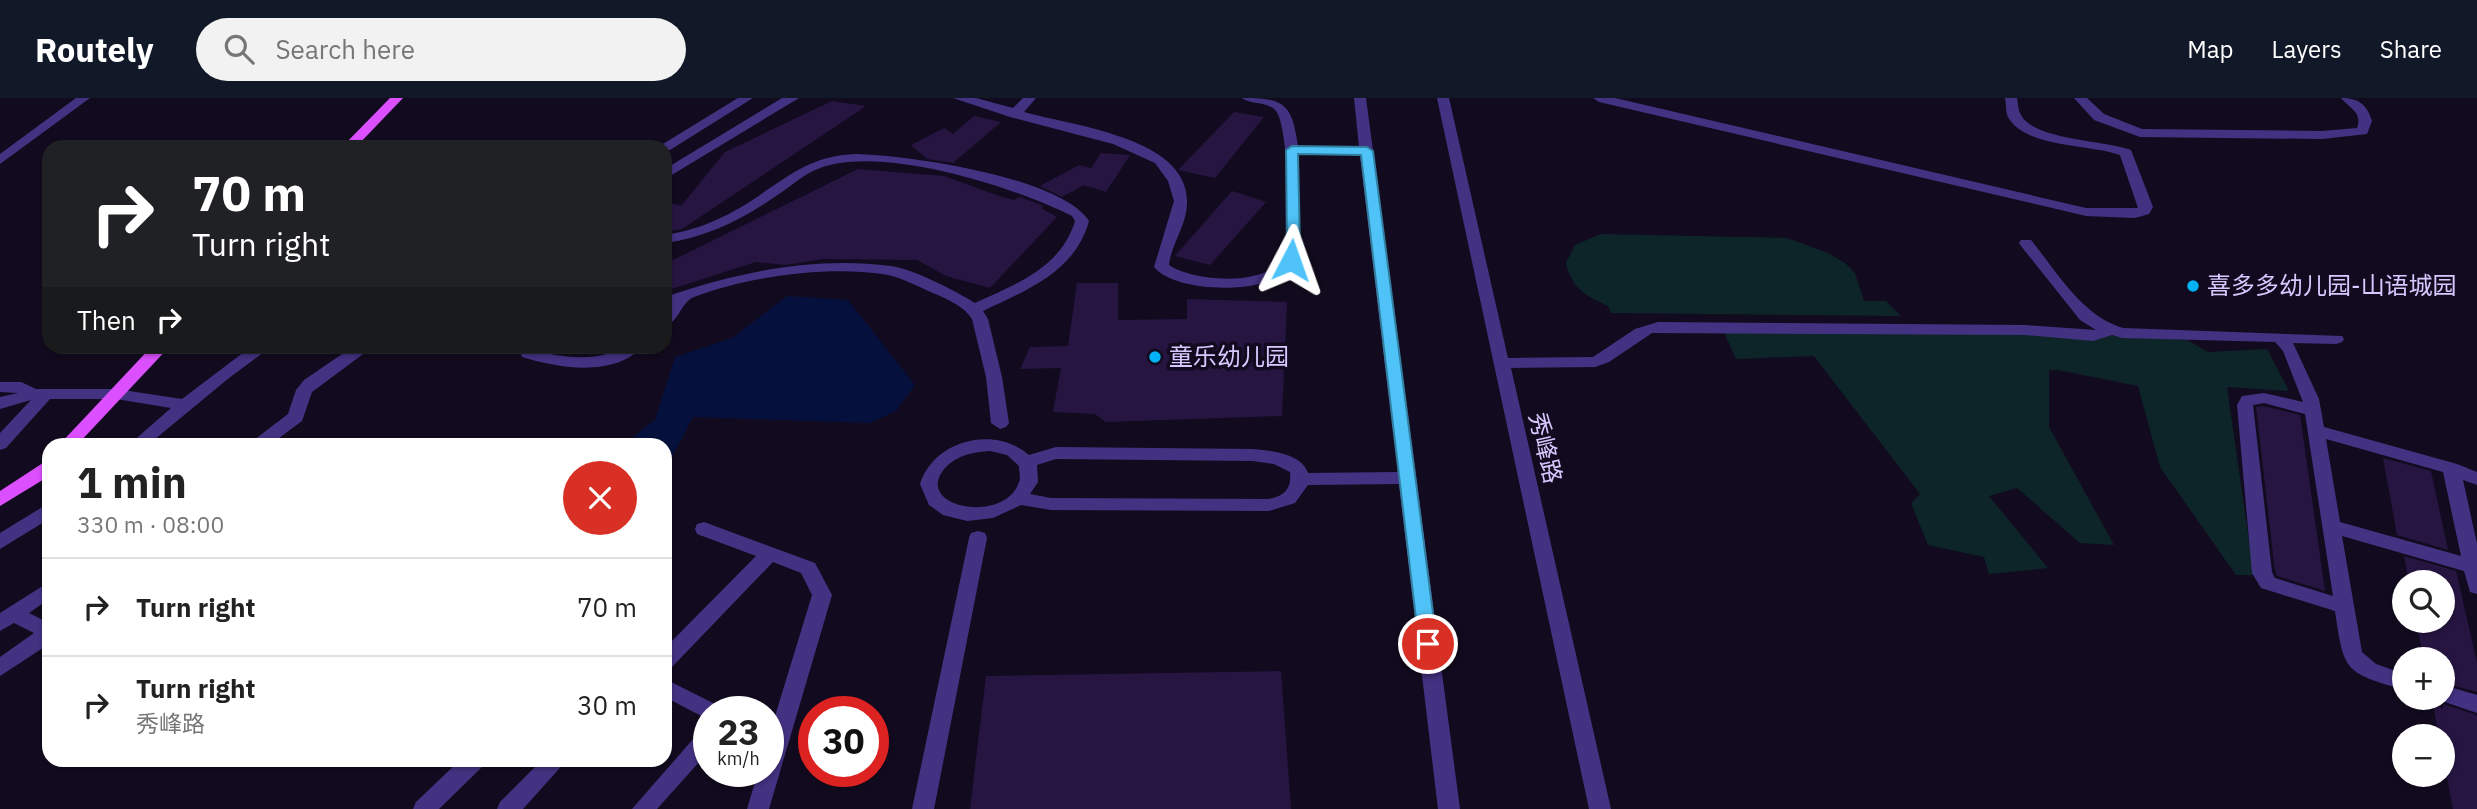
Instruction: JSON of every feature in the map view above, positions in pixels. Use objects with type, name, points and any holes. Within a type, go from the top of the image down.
[{"type":"main road","points":[[356,140],[397,98]]},
{"type":"main road","points":[[74,438],[154,354]]},
{"type":"main road","points":[[0,500],[42,472]]},
{"type":"street","points":[[0,160],[84,98]]},
{"type":"street","points":[[672,143],[747,98]]},
{"type":"street","points":[[672,171],[776,105],[793,98]]},
{"type":"street","points":[[959,98],[1130,146],[1157,158],[1170,169],[1180,193],[1180,210],[1175,229],[1161,254],[1161,267],[1169,275],[1186,280],[1219,282],[1271,276],[1291,260],[1293,248],[1292,150],[1281,108],[1248,98]]},
{"type":"street","points":[[1015,114],[1030,98]]},
{"type":"street","points":[[1360,98],[1449,809]]},
{"type":"street","name":"秀峰路","points":[[1443,98],[1600,809]]},
{"type":"street","points":[[1599,98],[2087,212],[2135,214],[2144,211],[2146,207],[2126,153],[2111,147],[2056,139],[2030,131],[2014,113],[2011,98]]},
{"type":"street","points":[[2080,98],[2099,117],[2140,133],[2309,135],[2362,131],[2367,121],[2362,111],[2347,98]]},
{"type":"street","points":[[1292,150],[1367,151]]},
{"type":"street","points":[[672,237],[725,223],[806,169],[850,156],[967,170],[1018,185],[1077,214],[1082,221],[1081,230],[1069,250],[1050,270],[974,309]]},
{"type":"street","points":[[2026,243],[2086,317],[2112,330],[2141,335],[2336,339]]},
{"type":"street","points":[[672,300],[726,281],[808,267],[892,271],[953,296],[974,309],[980,319],[1006,448]]},
{"type":"street","points":[[672,312],[684,296]]},
{"type":"street","points":[[1501,363],[1595,362],[1610,357],[1636,332],[1658,327],[2025,330],[2093,336],[2112,330]]},
{"type":"street","points":[[2280,338],[2290,350],[2311,399],[2349,646],[2358,664],[2392,678]]},
{"type":"street","points":[[146,438],[223,374],[252,354]]},
{"type":"street","points":[[268,438],[296,417],[304,390],[310,384],[354,354]]},
{"type":"street","points":[[531,354],[545,359],[592,362],[618,354]]},
{"type":"street","points":[[0,387],[21,387],[40,394]]},
{"type":"street","points":[[0,444],[40,394]]},
{"type":"street","points":[[0,403],[40,394],[116,394],[186,405]]},
{"type":"street","points":[[2312,410],[2264,398],[2248,400],[2245,405],[2262,573],[2268,583],[2342,606]]},
{"type":"street","points":[[981,445],[1000,424]]},
{"type":"street","points":[[2315,430],[2451,468],[2477,479]]},
{"type":"street","points":[[981,445],[1006,448],[1026,462],[1030,470],[1029,482],[1018,498],[998,509],[964,514],[948,509],[936,501],[930,490],[930,478],[936,466],[948,456],[964,448],[981,445]]},
{"type":"street","points":[[1018,498],[1051,504],[1269,505],[1290,499],[1296,493],[1301,479],[1298,469],[1287,461],[1253,455],[1056,453],[1026,462]]},
{"type":"street","points":[[2451,468],[2477,587]]},
{"type":"street","points":[[1301,479],[1407,478]]},
{"type":"street","points":[[923,809],[978,538],[998,509]]},
{"type":"street","points":[[964,514],[978,538]]},
{"type":"street","points":[[0,542],[42,515]]},
{"type":"street","points":[[2330,526],[2474,567]]},
{"type":"street","points":[[704,529],[808,568],[822,595],[784,703]]},
{"type":"street","points":[[672,654],[770,554]]},
{"type":"street","points":[[7,618],[42,594]]},
{"type":"street","points":[[7,618],[42,630]]},
{"type":"street","points":[[0,668],[42,637]]},
{"type":"street","points":[[672,691],[693,702]]},
{"type":"street","points":[[2455,697],[2477,704]]},
{"type":"street","points":[[643,809],[693,754]]},
{"type":"street","points":[[424,809],[467,767]]},
{"type":"street","points":[[508,809],[549,767]]},
{"type":"street","points":[[758,809],[763,787]]},
{"type":"green space","points":[[1601,234],[1787,238],[1828,253],[1845,263],[1855,273],[1864,301],[1886,301],[1901,316],[1611,313],[1608,306],[1581,291],[1572,279],[1566,263],[1575,245]]},
{"type":"green space","points":[[1796,323],[2187,340],[2208,352],[2267,349],[2289,391],[2227,387],[2254,575],[2236,575],[2160,467],[2138,386],[2058,370],[2049,370],[2049,427],[2114,545],[2080,543],[2017,488],[1989,496],[2048,568],[1989,574],[1984,557],[1928,545],[1911,503],[1920,494],[1814,356],[1736,359],[1724,332]]},
{"type":"shaded area","points":[[787,296],[848,300],[915,385],[896,411],[870,423],[693,417],[672,457],[672,438],[634,438],[655,420],[675,357],[732,338]]},
{"type":"building","points":[[832,101],[866,106],[682,229],[672,231],[672,203],[681,206],[725,152]]},
{"type":"building","points":[[1234,112],[1264,117],[1215,178],[1178,170]]},
{"type":"building","points":[[974,116],[1001,122],[953,163],[927,159],[911,145],[944,128],[953,134]]},
{"type":"building","points":[[1101,153],[1130,155],[1106,192],[1084,185],[1062,197],[1040,186],[1079,165],[1091,168]]},
{"type":"building","points":[[858,169],[944,176],[1002,197],[1014,200],[1020,197],[1044,206],[1041,208],[1057,217],[990,288],[946,276],[917,260],[823,259],[786,265],[756,262],[672,289],[672,261]]},
{"type":"building","points":[[1232,191],[1266,202],[1210,265],[1175,256]]},
{"type":"building","name":"童乐幼儿园","points":[[1077,283],[1118,283],[1118,320],[1187,319],[1187,299],[1287,302],[1282,416],[1106,422],[1095,414],[1053,412],[1061,368],[1020,369],[1030,347],[1068,346]]},
{"type":"building","points":[[2264,406],[2300,415],[2325,591],[2277,576],[2275,571],[2256,407]]},
{"type":"building","points":[[2383,458],[2431,471],[2448,550],[2397,535]]},
{"type":"building","points":[[2404,556],[2453,570],[2407,570]]},
{"type":"building","points":[[2456,571],[2477,663],[2477,692],[2455,686],[2455,647],[2421,647],[2418,633],[2455,633]]},
{"type":"building","points":[[1281,671],[1291,809],[970,809],[986,676]]},
{"type":"building","points":[[2455,708],[2477,715],[2477,809],[2453,809],[2449,787],[2455,787],[2455,724],[2437,724],[2434,710],[2455,710]]},
{"type":"place","name":"喜多多幼儿园-山语城园","points":[[2193,286]]},
{"type":"place","name":"童乐幼儿园","points":[[1155,357]]},
{"type":"route","points":[[1291,260],[1292,150],[1367,151],[1428,644]]}]
